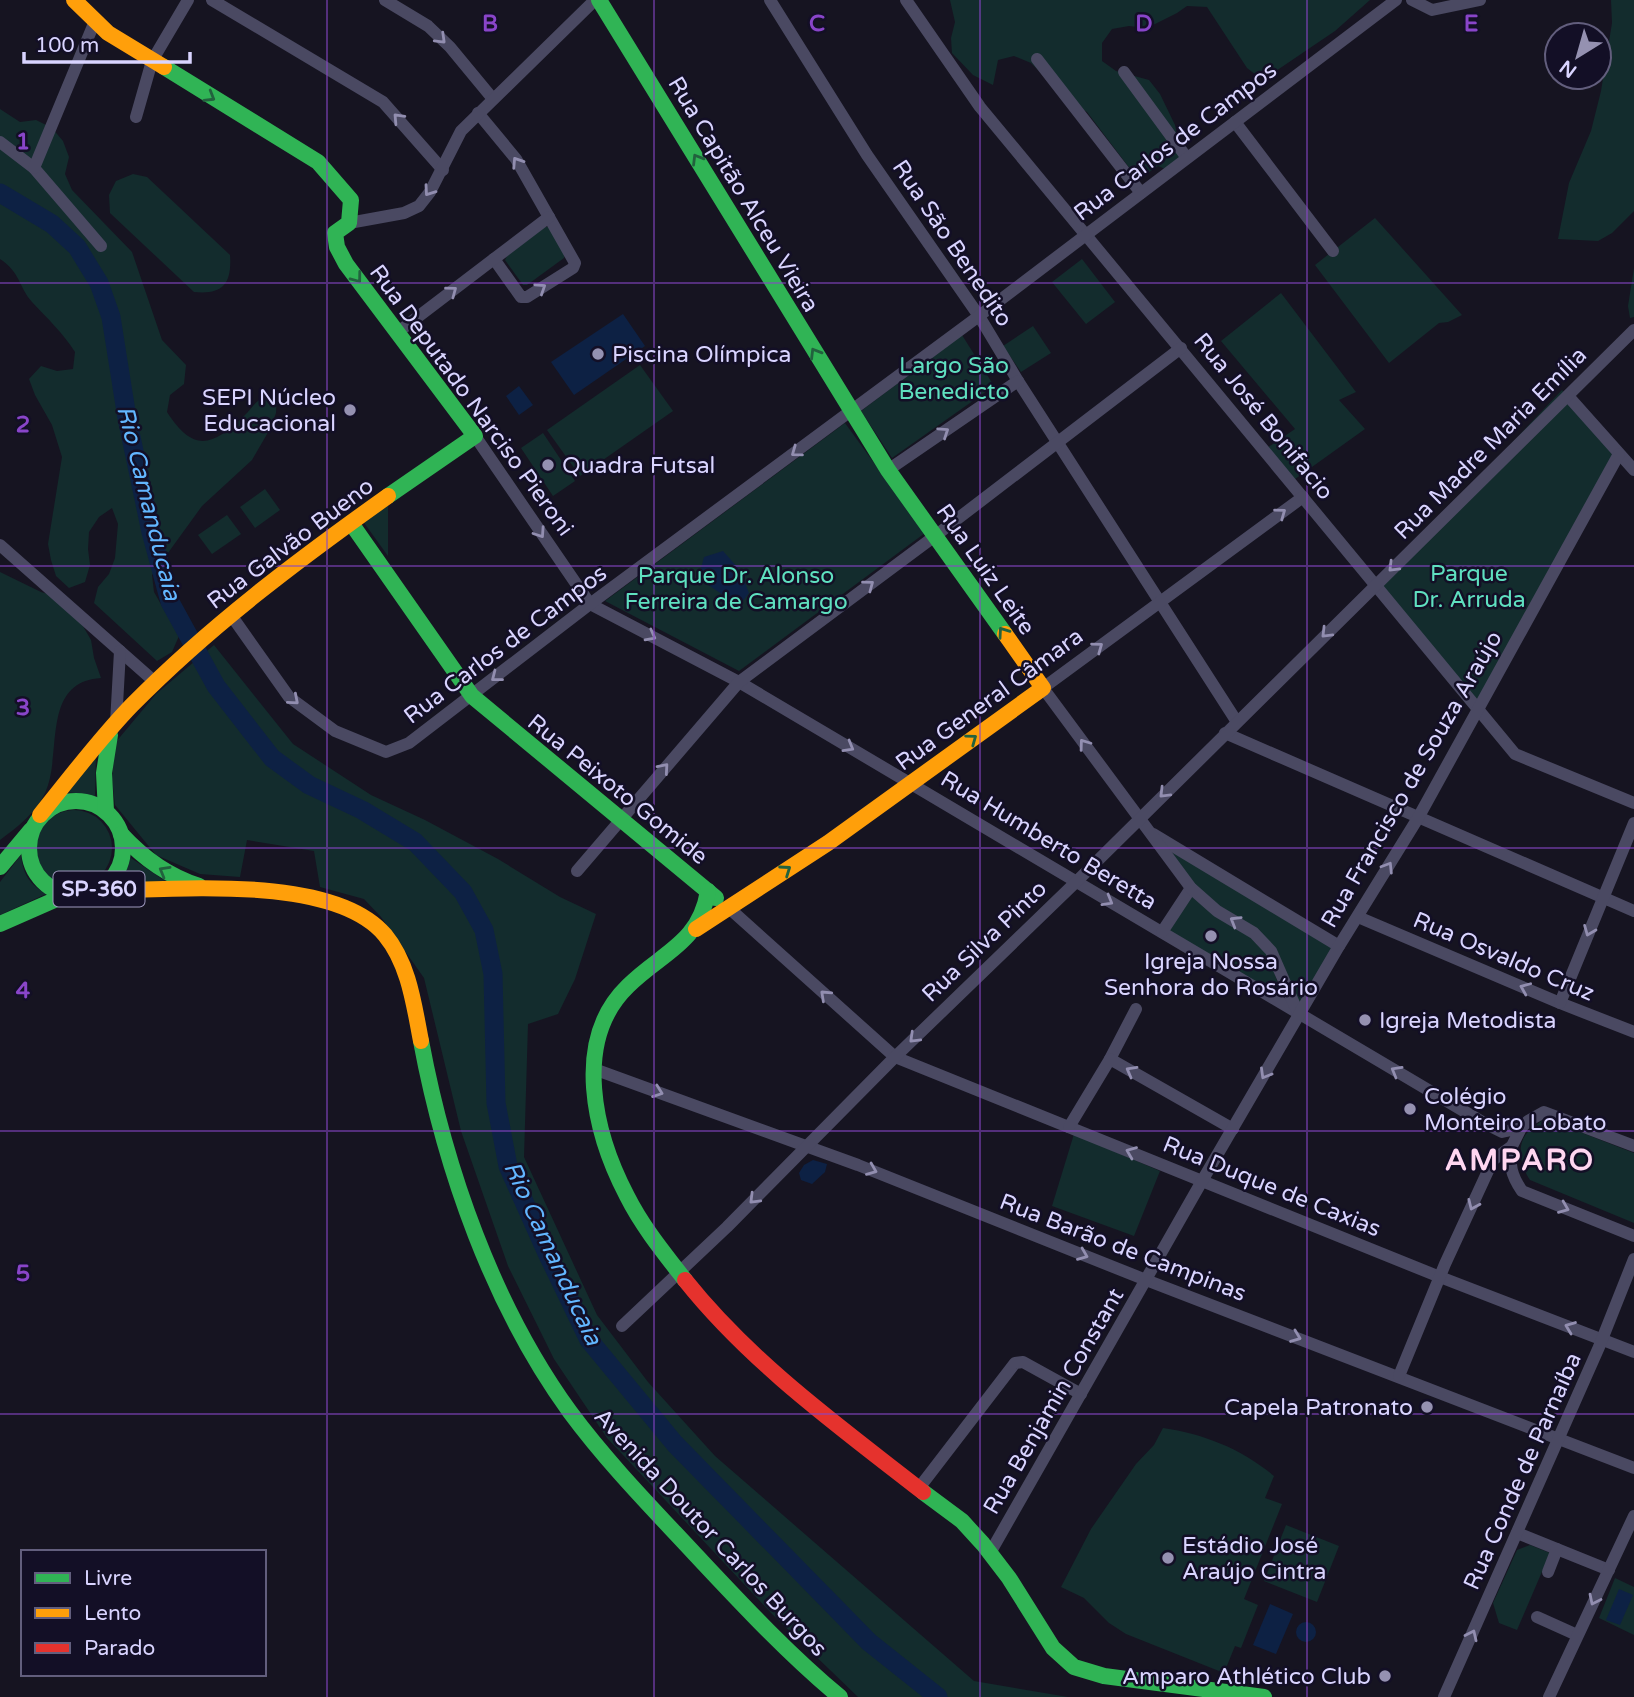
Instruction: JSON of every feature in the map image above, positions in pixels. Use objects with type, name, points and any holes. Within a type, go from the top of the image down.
[{"type":"street","points":[[74,0],[108,33],[318,162],[351,200],[349,223],[404,214],[419,206],[443,170],[461,131],[597,0]]},
{"type":"street","points":[[136,117],[152,61],[188,0]]},
{"type":"street","points":[[212,0],[383,102],[443,170]]},
{"type":"street","points":[[385,0],[428,26],[450,47],[493,99]]},
{"type":"street","name":"Rua Capitão Alceu Vieira","points":[[597,0],[851,412]]},
{"type":"street","name":"Rua São Benedito","points":[[770,0],[867,155],[979,316],[1057,443],[1237,722]]},
{"type":"street","name":"Rua José Bonifacio","points":[[905,0],[980,107],[1515,754],[1634,803]]},
{"type":"street","name":"Rua Carlos de Campos","points":[[231,615],[289,697],[335,731],[386,752],[409,743],[590,604],[851,412],[1396,0]]},
{"type":"street","points":[[1412,0],[1432,10],[1480,0]]},
{"type":"street","points":[[34,168],[95,21]]},
{"type":"street","points":[[1037,59],[1141,193]]},
{"type":"street","points":[[1124,72],[1187,159]]},
{"type":"street","points":[[478,113],[516,159],[575,264],[573,268],[527,297],[521,297],[494,259]]},
{"type":"street","points":[[1235,122],[1333,251]]},
{"type":"street","points":[[0,142],[34,168],[101,246]]},
{"type":"street","points":[[398,332],[549,217]]},
{"type":"street","name":"Rua Deputado Narciso Pieroni","points":[[349,223],[335,233],[337,247],[346,264],[474,436],[590,604]]},
{"type":"street","name":"Rua Madre Maria Emília","points":[[1375,586],[1634,330]]},
{"type":"street","points":[[577,871],[739,682],[1181,348]]},
{"type":"street","points":[[888,470],[1018,381]]},
{"type":"street","points":[[1568,396],[1634,470]]},
{"type":"street","name":"Rua Luiz Leite","points":[[851,412],[888,470],[1043,688],[1191,888],[1217,911],[1254,933],[1271,951],[1299,1015]]},
{"type":"street","name":"Rua Galvão Bueno","points":[[0,867],[114,725],[172,666],[231,615],[352,523],[474,436]]},
{"type":"street","name":"Rua Francisco de Souza Araújo","points":[[1299,1015],[1418,818],[1619,454]]},
{"type":"street","name":"Rua General Câmara","points":[[1264,1697],[1088,1673],[1070,1665],[1057,1654],[1009,1577],[964,1523],[847,1433],[773,1370],[722,1322],[678,1274],[619,1181],[595,1103],[594,1069],[603,1024],[612,1003],[696,929],[730,909],[912,783],[1303,497]]},
{"type":"street","name":"Rua Peixoto Gomide","points":[[352,523],[472,696],[730,909],[895,1056]]},
{"type":"street","points":[[0,545],[155,682]]},
{"type":"street","name":"Rua Silva Pinto","points":[[622,1326],[678,1274],[895,1056],[1076,882],[1375,586]]},
{"type":"street","name":"Rua Humberto Beretta","points":[[590,604],[739,682],[1484,1123],[1502,1132],[1521,1128]]},
{"type":"street","points":[[114,725],[120,651]]},
{"type":"street","name":"Rua Galvão Bueno","points":[[106,811],[102,783],[103,758],[114,725]]},
{"type":"street","points":[[1225,733],[1634,911]]},
{"type":"street","points":[[36,822],[52,806],[72,801],[93,804],[106,811]]},
{"type":"street","name":"SP-360","points":[[36,822],[28,845],[30,862],[38,877],[50,888],[66,895],[81,895],[96,891],[107,884],[122,861],[121,834],[106,811]]},
{"type":"street","points":[[1560,1003],[1634,823]]},
{"type":"street","points":[[1147,830],[1339,946]]},
{"type":"street","name":"Avenida Doutor Carlos Burgos","points":[[121,834],[142,857],[164,872],[189,883],[216,890]]},
{"type":"street","points":[[1162,932],[1191,888]]},
{"type":"street","name":"Avenida Doutor Carlos Burgos","points":[[96,891],[216,890],[281,893],[323,899],[352,908],[374,924],[392,943],[411,986],[432,1097],[452,1163],[513,1317],[539,1366],[572,1417],[609,1463],[744,1607],[840,1697]]},
{"type":"street","points":[[696,929],[706,909],[708,891]]},
{"type":"street","name":"SP-360","points":[[0,924],[66,895]]},
{"type":"street","name":"Rua Osvaldo Cruz","points":[[1358,917],[1634,1032]]},
{"type":"street","points":[[1069,1127],[1136,1009]]},
{"type":"street","name":"Rua Benjamin Constant","points":[[990,1553],[1299,1015]]},
{"type":"street","name":"Rua Duque de Caxias","points":[[895,1056],[1440,1277],[1634,1352]]},
{"type":"street","points":[[1110,1059],[1233,1129]]},
{"type":"street","name":"Rua Barão de Campinas","points":[[594,1069],[858,1164],[1146,1280],[1634,1468]]},
{"type":"street","points":[[1634,1146],[1544,1112],[1536,1115],[1521,1128],[1512,1146],[1509,1162],[1522,1191],[1634,1236]]},
{"type":"street","points":[[1399,1376],[1493,1160],[1512,1146]]},
{"type":"street","name":"Rua Conde de Parnaíba","points":[[1444,1697],[1602,1339],[1634,1259]]},
{"type":"street","points":[[919,1488],[1015,1363],[1023,1362],[1081,1394]]},
{"type":"street","points":[[1549,1697],[1634,1516]]},
{"type":"street","points":[[1517,1533],[1609,1570]]},
{"type":"street","points":[[1548,1572],[1557,1549]]},
{"type":"street","points":[[1537,1617],[1577,1635]]},
{"type":"green space","points":[[950,0],[1370,0],[1335,31],[1270,75],[1256,75],[1247,68],[1207,7],[1187,6],[1147,28],[1129,26],[1112,29],[1102,43],[1102,61],[1116,71],[1149,80],[1160,94],[1175,125],[1182,158],[1170,171],[1158,166],[1142,177],[1134,174],[1087,112],[1069,101],[1031,63],[1014,56],[998,60],[993,85],[973,75],[952,53],[951,38],[955,22]]},
{"type":"green space","points":[[1611,0],[1634,0],[1634,211],[1612,233],[1598,241],[1558,239],[1569,183],[1591,131],[1601,91],[1613,91]]},
{"type":"green space","points":[[0,109],[20,122],[36,120],[52,128],[63,141],[69,157],[65,174],[72,190],[132,252],[162,340],[186,365],[184,384],[170,395],[167,412],[186,435],[195,440],[213,439],[234,425],[259,400],[277,396],[276,413],[270,429],[252,460],[202,506],[152,575],[154,592],[179,636],[172,652],[157,661],[94,603],[98,587],[109,574],[115,558],[118,524],[112,508],[99,517],[89,532],[90,565],[85,582],[69,588],[56,576],[51,560],[48,544],[62,457],[52,425],[29,379],[41,366],[57,371],[73,369],[75,352],[27,296],[12,269],[0,259]]},
{"type":"green space","points":[[133,174],[147,177],[230,255],[227,280],[219,289],[194,292],[110,213],[109,195],[116,181]]},
{"type":"green space","points":[[1375,218],[1462,315],[1439,323],[1389,363],[1315,265]]},
{"type":"green space","points":[[545,227],[549,227],[565,255],[564,258],[527,285],[523,285],[505,260]]},
{"type":"green space","points":[[1082,259],[1115,302],[1086,324],[1052,282]]},
{"type":"green space","points":[[1634,268],[1634,317],[1630,318],[1628,306]]},
{"type":"green space","points":[[1281,293],[1356,392],[1339,400],[1365,429],[1291,482],[1264,450],[1295,429],[1221,341]]},
{"type":"green space","points":[[1033,326],[1051,353],[1021,372],[1003,346]]},
{"type":"green space","name":"Largo São Benedicto","points":[[962,335],[994,386],[892,458],[861,411]]},
{"type":"green space","points":[[640,365],[673,411],[580,476],[547,430]]},
{"type":"green space","name":"Parque Dr. Arruda","points":[[1562,390],[1618,454],[1479,706],[1376,586]]},
{"type":"green space","name":"Parque Dr. Alonso Ferreira de Camargo","points":[[845,423],[925,533],[739,671],[605,601]]},
{"type":"green space","name":"Quadra Futsal","points":[[543,433],[575,481],[553,496],[521,448]]},
{"type":"green space","points":[[265,489],[280,510],[255,528],[240,507]]},
{"type":"green space","points":[[388,500],[388,556],[362,520]]},
{"type":"green space","points":[[227,515],[241,534],[212,554],[198,535]]},
{"type":"green space","points":[[0,572],[41,592],[58,597],[73,609],[91,640],[101,678],[82,683],[69,692],[61,706],[45,793],[31,813],[0,840]]},
{"type":"green space","points":[[214,645],[293,744],[371,795],[425,820],[498,859],[560,897],[596,914],[575,979],[558,1014],[528,1024],[524,1157],[597,1315],[648,1382],[715,1456],[974,1681],[1068,1697],[858,1697],[772,1614],[607,1438],[554,1359],[508,1266],[461,1131],[424,978],[381,917],[364,899],[320,887],[314,851],[247,840],[240,877],[200,874],[156,855],[115,805],[112,779],[115,743],[156,694]]},
{"type":"green space","points":[[96,753],[95,796],[67,792]]},
{"type":"green space","points":[[74,810],[89,813],[101,821],[109,833],[112,848],[109,863],[101,875],[89,883],[74,886],[59,883],[47,875],[39,863],[36,848],[39,833],[47,821],[59,813]]},
{"type":"green space","points":[[1158,840],[1335,946],[1299,1005],[1272,947],[1218,907],[1195,886]]},
{"type":"green space","points":[[21,855],[28,878],[46,894],[0,915],[0,882]]},
{"type":"green space","points":[[128,856],[171,885],[116,887],[126,871]]},
{"type":"green space","points":[[1192,892],[1253,937],[1269,954],[1283,1001],[1167,931]]},
{"type":"green space","points":[[1544,1118],[1634,1153],[1634,1223],[1530,1180],[1522,1164],[1521,1145],[1527,1133]]},
{"type":"green space","points":[[1074,1134],[1160,1171],[1134,1236],[1052,1206]]},
{"type":"green space","name":"Estádio José Araújo Cintra","points":[[1163,1428],[1222,1444],[1262,1466],[1274,1476],[1265,1498],[1282,1504],[1244,1599],[1258,1605],[1241,1648],[1235,1646],[1224,1673],[1126,1634],[1109,1623],[1084,1598],[1061,1587],[1091,1529],[1136,1464],[1154,1445]]},
{"type":"green space","points":[[1286,1525],[1339,1546],[1317,1602],[1264,1581]]},
{"type":"green space","points":[[1530,1545],[1550,1553],[1517,1630],[1499,1623],[1493,1603],[1517,1550]]},
{"type":"green space","points":[[1615,1578],[1634,1587],[1634,1635],[1599,1618]]},
{"type":"water","name":"Piscina Olímpica","points":[[623,314],[645,346],[574,395],[551,362]]},
{"type":"water","points":[[519,386],[533,405],[519,415],[506,396]]},
{"type":"water","points":[[723,551],[740,570],[749,593],[739,606],[707,584],[700,572],[704,557]]},
{"type":"water","points":[[813,1160],[827,1164],[825,1172],[812,1184],[801,1180],[799,1173],[804,1165]]},
{"type":"water","points":[[1619,1589],[1633,1595],[1620,1625],[1606,1620]]},
{"type":"water","points":[[1270,1604],[1293,1614],[1276,1654],[1253,1645]]},
{"type":"water","points":[[1306,1622],[1313,1625],[1316,1632],[1313,1639],[1306,1642],[1299,1639],[1296,1632],[1299,1625]]},
{"type":"waterway","name":"Rio Camanducaia","points":[[0,193],[52,224],[77,247],[99,283],[111,317],[127,418],[151,532],[170,602],[216,686],[272,758],[309,785],[362,810],[415,842],[463,892],[484,930],[493,974],[496,1103],[508,1166],[589,1340],[675,1444],[869,1642],[938,1697]]},
{"type":"traffic: fast","points":[[599,0],[888,470],[1005,634]]},
{"type":"traffic: fast","points":[[164,67],[318,162],[351,200],[349,223],[335,233],[337,247],[346,264],[475,436],[388,496]]},
{"type":"traffic: fast","points":[[351,523],[472,696],[716,898]]},
{"type":"traffic: fast","points":[[106,811],[104,773],[110,735]]},
{"type":"traffic: fast","points":[[67,801],[85,801],[110,814],[120,830],[123,848],[120,866],[110,882],[85,895],[67,895],[42,882],[29,857],[29,839],[42,814],[67,801]]},
{"type":"traffic: fast","points":[[0,867],[31,830]]},
{"type":"traffic: fast","points":[[121,834],[156,865],[199,886]]},
{"type":"traffic: fast","points":[[685,1280],[639,1218],[616,1172],[598,1117],[594,1061],[599,1033],[610,1008],[628,986],[688,935],[703,909],[708,891]]},
{"type":"traffic: fast","points":[[0,924],[66,895]]},
{"type":"traffic: fast","points":[[421,1041],[458,1187],[495,1282],[542,1371],[584,1431],[630,1484],[764,1627],[840,1697]]},
{"type":"traffic: fast","points":[[923,1492],[962,1521],[983,1544],[1009,1578],[1053,1648],[1074,1667],[1104,1676],[1264,1697]]},
{"type":"traffic: slow","points":[[74,0],[108,33],[164,67]]},
{"type":"traffic: slow","points":[[40,815],[108,731],[192,648],[256,595],[388,496]]},
{"type":"traffic: slow","points":[[696,929],[828,843],[1043,688],[1005,634]]},
{"type":"traffic: slow","points":[[96,891],[249,889],[328,902],[361,915],[385,935],[400,959],[409,985],[421,1041]]},
{"type":"traffic: jam","points":[[685,1280],[738,1339],[767,1366],[923,1492]]},
{"type":"place","name":"Piscina Olímpica","points":[[598,354]]},
{"type":"place","name":"SEPI Núcleo Educacional","points":[[350,410]]},
{"type":"place","name":"Quadra Futsal","points":[[548,465]]},
{"type":"place","name":"Igreja Nossa Senhora do Rosário","points":[[1211,936]]},
{"type":"place","name":"Igreja Metodista","points":[[1365,1020]]},
{"type":"place","name":"Colégio Monteiro Lobato","points":[[1410,1109]]},
{"type":"place","name":"Capela Patronato","points":[[1427,1407]]},
{"type":"place","name":"Estádio José Araújo Cintra","points":[[1168,1558]]},
{"type":"place","name":"Amparo Athlético Club","points":[[1385,1676]]},
{"type":"district","name":"AMPARO","points":[[1520,1160]]}]
